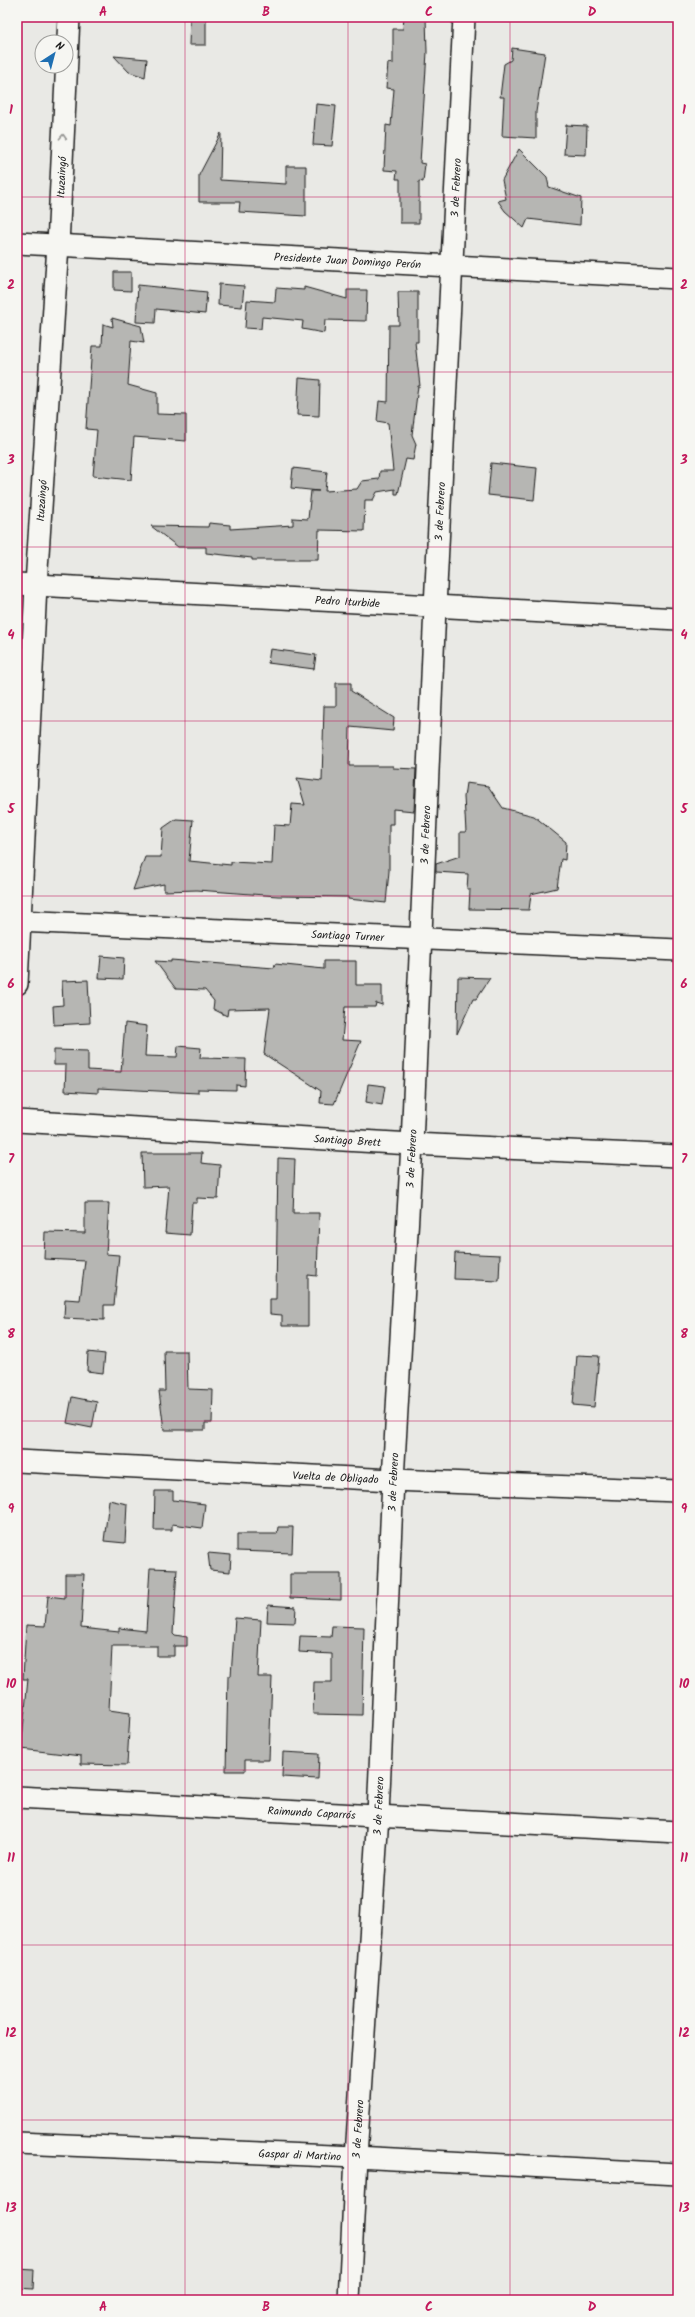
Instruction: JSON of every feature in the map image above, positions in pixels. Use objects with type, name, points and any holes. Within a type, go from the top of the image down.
[{"type":"street","name":"Ituzaingó","points":[[17,984],[26,584],[58,246],[69,17]]},
{"type":"street","name":"3 de Febrero","points":[[349,2300],[356,2157],[378,1815],[393,1480],[412,1144],[435,607],[464,17]]},
{"type":"street","name":"Presidente Juan Domingo Perón","points":[[17,243],[678,278]]},
{"type":"street","name":"Pedro Iturbide","points":[[26,584],[678,619]]},
{"type":"street","name":"Santiago Turner","points":[[19,921],[421,937],[678,950]]},
{"type":"street","name":"Santiago Brett","points":[[17,1121],[412,1144],[678,1156]]},
{"type":"street","name":"Vuelta de Obligado","points":[[17,1461],[393,1480],[678,1491]]},
{"type":"street","name":"Raimundo Caparrós","points":[[17,1797],[678,1832]]},
{"type":"street","name":"Gaspar di Martino","points":[[17,2143],[356,2157],[678,2174]]},
{"type":"building","points":[[190,17],[206,17],[206,45],[189,45]]},
{"type":"building","points":[[404,17],[426,17],[427,52],[420,163],[425,164],[423,182],[419,181],[419,223],[400,223],[400,179],[396,179],[397,171],[384,170],[386,125],[391,126],[394,89],[386,88],[388,63],[393,64],[393,29],[403,29]]},
{"type":"building","points":[[512,48],[545,53],[536,112],[536,138],[502,136],[504,97],[500,97],[504,64],[511,60]]},
{"type":"building","points":[[114,56],[147,59],[145,77],[129,72]]},
{"type":"building","points":[[316,104],[336,106],[332,146],[313,145]]},
{"type":"building","points":[[566,125],[587,126],[586,155],[564,154]]},
{"type":"building","points":[[221,133],[220,180],[286,184],[286,166],[306,166],[306,216],[239,212],[240,202],[199,202],[199,175]]},
{"type":"building","points":[[519,149],[547,177],[549,187],[581,198],[580,225],[528,219],[524,228],[505,211],[498,201],[506,199],[502,180]]},
{"type":"building","points":[[114,272],[131,272],[131,291],[114,290]]},
{"type":"building","points":[[219,284],[244,286],[242,307],[218,305]]},
{"type":"building","points":[[138,285],[207,292],[205,314],[156,309],[155,323],[136,322]]},
{"type":"building","points":[[304,287],[347,299],[347,290],[367,290],[366,321],[325,320],[324,333],[302,329],[303,321],[262,317],[261,329],[245,328],[247,300],[275,302],[276,288],[304,290]]},
{"type":"building","points":[[398,292],[418,292],[418,342],[415,342],[420,386],[418,386],[412,435],[416,444],[413,460],[406,459],[398,494],[395,494],[395,489],[377,492],[373,500],[365,500],[364,531],[319,530],[318,560],[252,560],[252,558],[206,553],[206,547],[178,547],[151,526],[208,527],[209,523],[230,525],[230,529],[293,525],[293,518],[308,519],[311,491],[319,491],[291,488],[293,468],[327,472],[325,491],[357,489],[362,481],[379,479],[380,471],[393,471],[388,423],[377,421],[379,401],[388,402],[389,325],[399,325]]},
{"type":"building","points":[[112,318],[141,326],[144,343],[131,341],[128,385],[157,393],[157,414],[186,415],[186,441],[134,437],[131,480],[93,476],[97,430],[86,429],[92,346],[102,346],[103,324],[113,327]]},
{"type":"building","points":[[299,378],[320,380],[319,416],[297,415]]},
{"type":"building","points":[[491,463],[537,468],[534,500],[488,495]]},
{"type":"building","points":[[270,649],[316,655],[314,669],[268,663]]},
{"type":"building","points":[[336,683],[351,683],[351,691],[394,718],[393,731],[350,727],[349,766],[393,766],[393,768],[416,769],[414,811],[393,809],[393,824],[389,824],[389,871],[386,903],[348,899],[348,897],[278,896],[197,890],[164,891],[164,884],[133,890],[145,857],[161,857],[163,828],[176,819],[193,820],[189,861],[231,865],[231,862],[272,864],[274,825],[290,826],[292,804],[305,805],[297,778],[322,781],[324,706],[336,706]]},
{"type":"building","points":[[466,783],[488,786],[503,808],[534,816],[566,842],[565,860],[561,859],[557,888],[531,894],[529,910],[469,909],[470,889],[467,889],[468,874],[436,872],[436,864],[460,856],[460,832],[466,832],[464,797]]},
{"type":"building","points":[[101,956],[124,958],[123,979],[99,978]]},
{"type":"building","points":[[171,960],[274,968],[275,964],[324,969],[324,961],[356,961],[356,985],[382,985],[382,1005],[376,1003],[375,1007],[345,1007],[342,1040],[361,1041],[334,1104],[320,1103],[321,1091],[264,1054],[270,1008],[228,1009],[227,1016],[213,1009],[214,1001],[205,990],[176,989],[155,961],[171,962]]},
{"type":"building","points":[[458,977],[490,978],[476,999],[473,999],[457,1034]]},
{"type":"building","points":[[88,980],[90,1023],[54,1025],[53,1006],[63,1005],[62,981]]},
{"type":"building","points":[[125,1023],[147,1026],[145,1056],[177,1057],[178,1046],[201,1048],[200,1058],[246,1059],[245,1086],[236,1085],[236,1090],[198,1089],[198,1093],[98,1088],[98,1093],[65,1091],[66,1065],[54,1065],[54,1050],[88,1051],[88,1070],[121,1072]]},
{"type":"building","points":[[368,1084],[385,1086],[382,1105],[366,1102]]},
{"type":"building","points":[[142,1153],[202,1153],[201,1163],[220,1165],[218,1199],[197,1198],[197,1203],[192,1203],[190,1235],[165,1233],[169,1186],[143,1187]]},
{"type":"building","points":[[278,1158],[295,1159],[293,1213],[319,1213],[317,1276],[308,1275],[308,1326],[282,1326],[282,1315],[270,1314],[270,1299],[276,1299]]},
{"type":"building","points":[[85,1203],[109,1203],[106,1254],[119,1255],[114,1305],[104,1305],[104,1320],[64,1318],[65,1299],[80,1300],[85,1261],[44,1259],[45,1232],[85,1233]]},
{"type":"building","points":[[455,1253],[500,1255],[499,1281],[454,1279]]},
{"type":"building","points":[[164,1351],[187,1351],[188,1389],[213,1390],[212,1423],[205,1423],[205,1430],[164,1430],[159,1391],[165,1391]]},
{"type":"building","points":[[88,1352],[105,1354],[103,1373],[87,1371]]},
{"type":"building","points":[[577,1355],[599,1356],[594,1407],[573,1405]]},
{"type":"building","points":[[72,1397],[97,1402],[92,1428],[67,1423]]},
{"type":"building","points":[[155,1491],[173,1491],[173,1500],[205,1504],[202,1528],[172,1524],[172,1530],[154,1530]]},
{"type":"building","points":[[109,1500],[127,1504],[125,1543],[104,1541]]},
{"type":"building","points":[[278,1527],[293,1527],[292,1553],[237,1551],[237,1534],[277,1534]]},
{"type":"building","points":[[208,1553],[231,1555],[230,1572],[210,1570]]},
{"type":"building","points":[[150,1568],[177,1569],[173,1633],[175,1635],[187,1637],[187,1646],[174,1646],[174,1656],[157,1656],[157,1646],[112,1646],[109,1710],[130,1713],[127,1765],[81,1764],[81,1756],[21,1749],[28,1679],[23,1679],[26,1625],[45,1626],[48,1596],[65,1598],[65,1574],[84,1574],[81,1628],[119,1632],[119,1628],[146,1631]]},
{"type":"building","points":[[290,1574],[341,1574],[341,1600],[290,1598]]},
{"type":"building","points":[[268,1605],[296,1607],[295,1623],[267,1622]]},
{"type":"building","points":[[235,1618],[261,1620],[258,1677],[272,1677],[269,1760],[245,1760],[245,1771],[226,1771],[228,1676],[231,1676]]},
{"type":"building","points":[[332,1626],[364,1627],[362,1715],[313,1714],[314,1682],[332,1682],[332,1654],[299,1652],[300,1636],[331,1637]]},
{"type":"building","points":[[283,1752],[319,1754],[318,1779],[282,1777]]},
{"type":"building","points":[[17,2269],[34,2270],[33,2289],[17,2288]]}]
